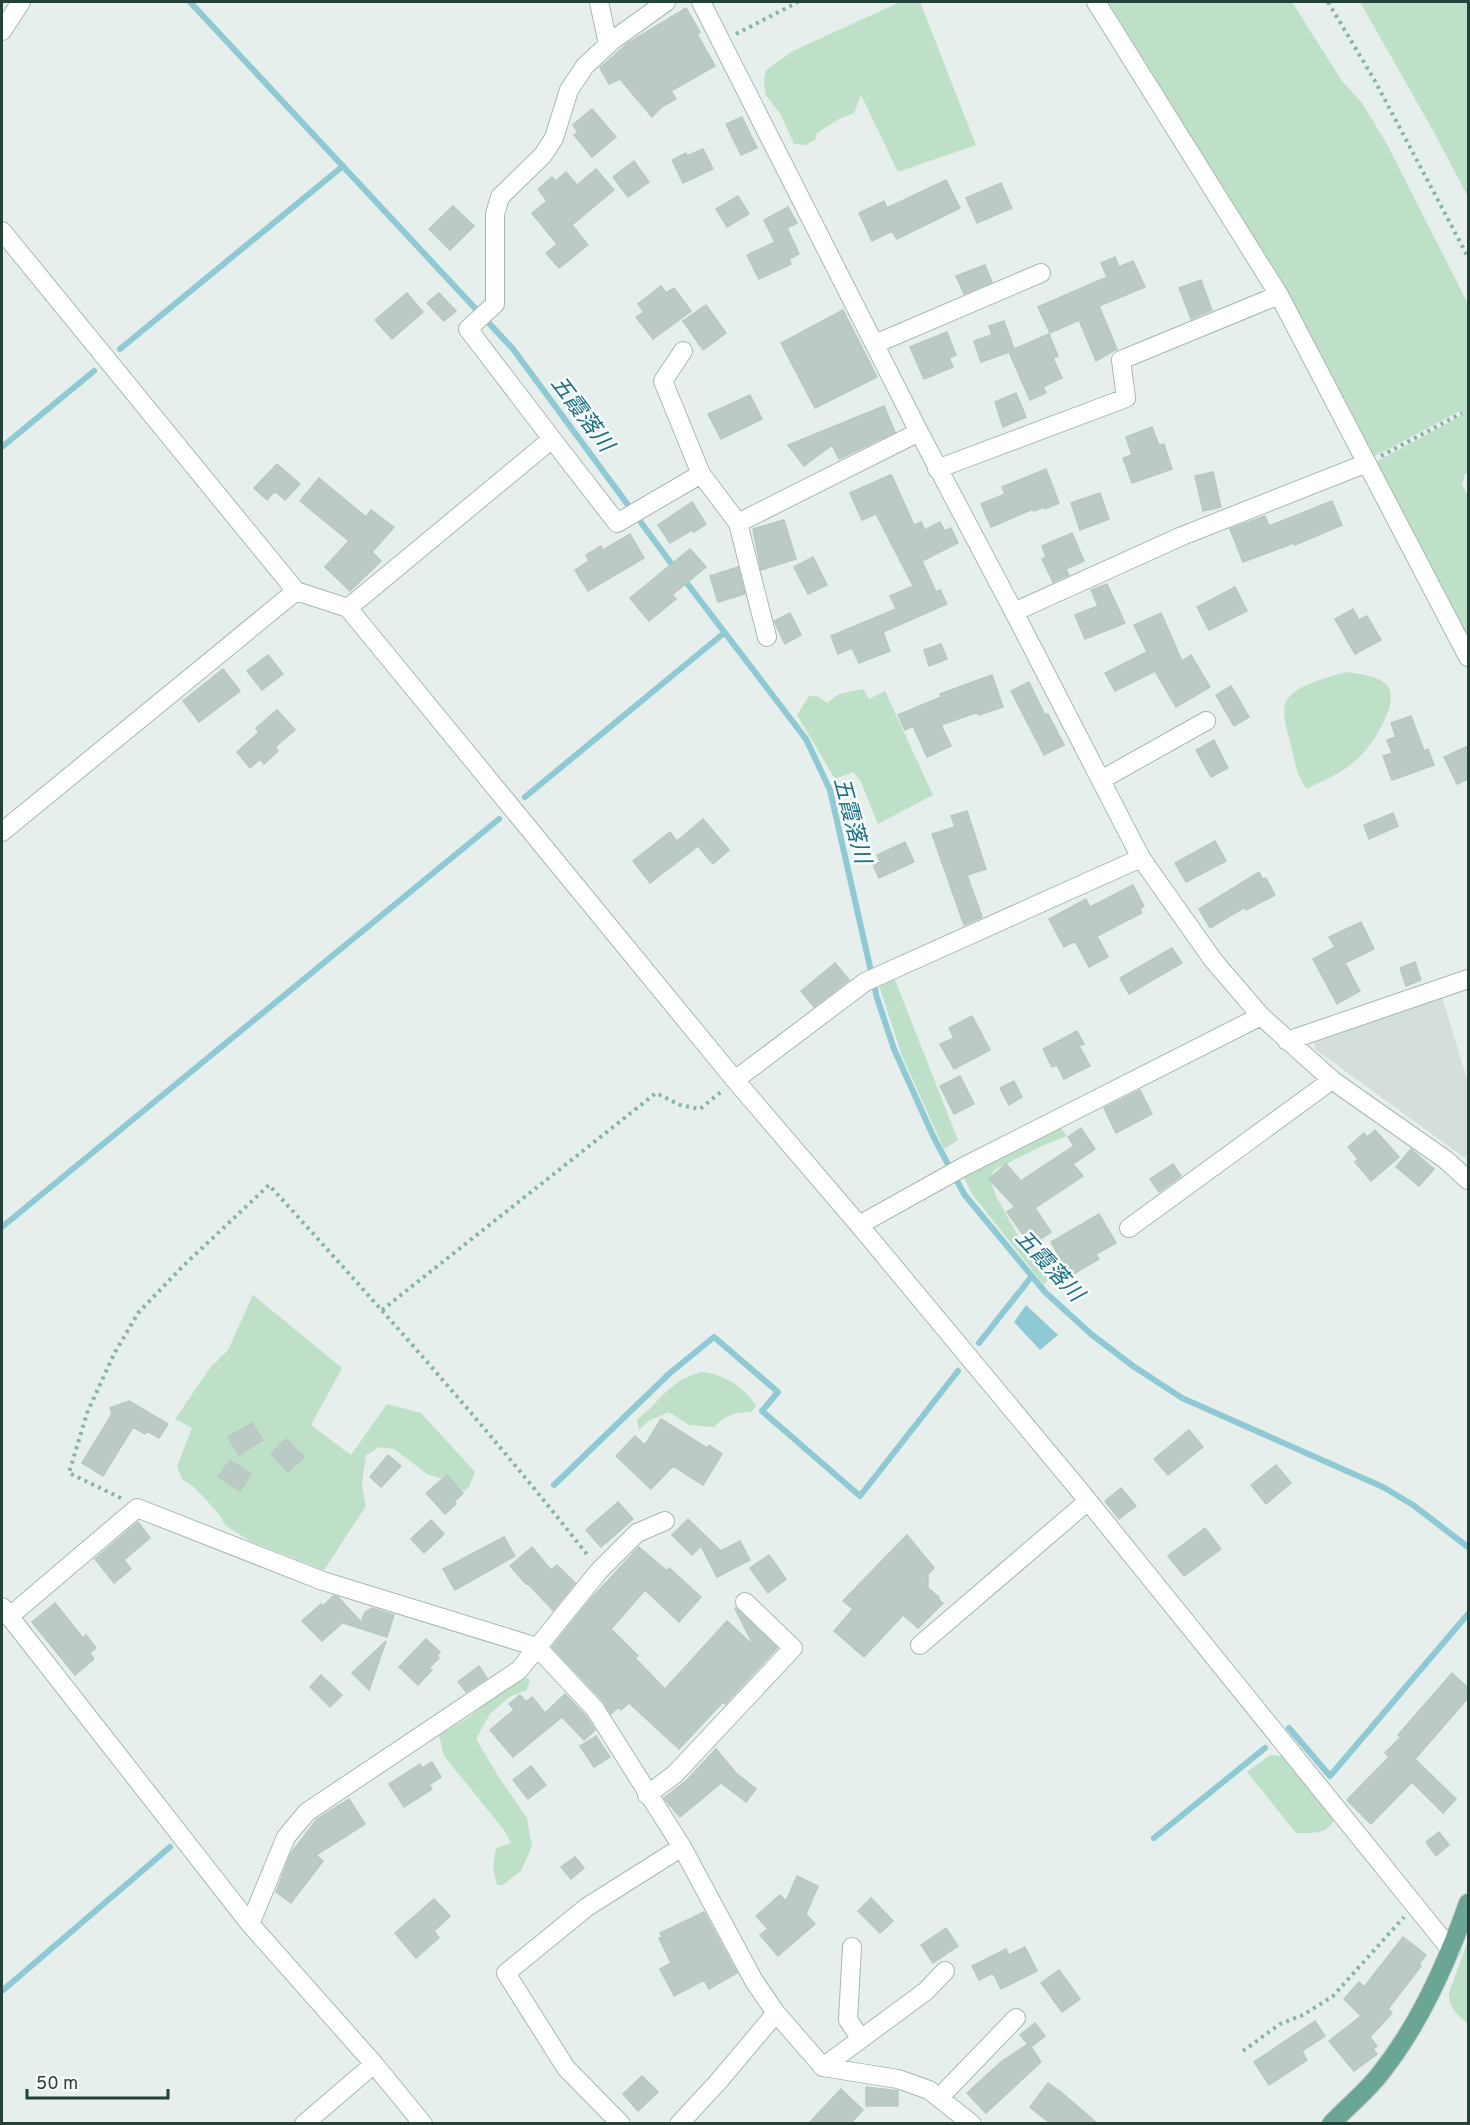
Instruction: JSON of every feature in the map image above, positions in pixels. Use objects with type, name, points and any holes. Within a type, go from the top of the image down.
[{"type":"main road","points":[[1331,2124],[1379,2075],[1409,2032],[1451,1950],[1468,1903]]},
{"type":"street","points":[[2,31],[21,2]]},
{"type":"street","points":[[599,2],[608,45]]},
{"type":"street","points":[[666,2],[608,45],[585,66],[568,90],[555,138],[543,155],[500,197],[495,214],[495,304],[468,329],[617,523],[701,474]]},
{"type":"street","points":[[702,2],[937,469],[1141,858],[1213,960],[1261,1016],[1332,1080],[1446,1160],[1468,1180]]},
{"type":"street","points":[[1096,2],[1279,295],[1468,657]]},
{"type":"street","points":[[2,231],[296,591],[348,608],[735,1080],[1088,1501],[1451,1950]]},
{"type":"street","points":[[875,344],[1041,273]]},
{"type":"street","points":[[937,469],[1126,398],[1121,360],[1279,295]]},
{"type":"street","points":[[682,351],[663,381],[701,474],[738,523],[767,637]]},
{"type":"street","points":[[738,523],[919,432]]},
{"type":"street","points":[[348,608],[552,439]]},
{"type":"street","points":[[1014,612],[1182,536],[1367,463]]},
{"type":"street","points":[[2,832],[296,591]]},
{"type":"street","points":[[1101,780],[1206,721]]},
{"type":"street","points":[[735,1080],[871,979],[1141,858]]},
{"type":"street","points":[[1287,1041],[1468,979]]},
{"type":"street","points":[[858,1225],[963,1167],[1261,1016]]},
{"type":"street","points":[[1129,1228],[1332,1080]]},
{"type":"street","points":[[920,1645],[1088,1501]]},
{"type":"street","points":[[423,2124],[374,2064],[250,1924],[6,1611],[137,1508],[323,1581],[537,1647],[595,1709],[647,1795],[682,1847],[754,1981],[776,2013],[823,2067],[898,2079],[929,2090],[972,2124]]},
{"type":"street","points":[[250,1924],[286,1837],[307,1812],[519,1670],[599,1571],[637,1533],[665,1521]]},
{"type":"street","points":[[647,1795],[675,1774],[794,1648],[745,1602]]},
{"type":"street","points":[[621,2124],[566,2068],[506,1973],[587,1907],[682,1847]]},
{"type":"street","points":[[852,1947],[848,2020],[861,2039]]},
{"type":"street","points":[[823,2067],[926,1991],[945,1971]]},
{"type":"street","points":[[679,2124],[776,2013]]},
{"type":"street","points":[[939,2098],[1016,2018]]},
{"type":"street","points":[[304,2124],[374,2064]]},
{"type":"path","points":[[722,42],[798,2]]},
{"type":"path","points":[[1328,2],[1375,81],[1468,257]]},
{"type":"path","points":[[1367,463],[1462,413]]},
{"type":"path","points":[[382,1310],[656,1093],[680,1105],[700,1109],[735,1080]]},
{"type":"path","points":[[137,1508],[69,1473],[87,1413],[114,1354],[138,1313],[183,1266],[269,1185],[382,1310],[523,1473],[599,1571]]},
{"type":"path","points":[[1243,2051],[1280,2024],[1303,2015],[1334,1996],[1415,1906]]},
{"type":"shaded area","points":[[1442,997],[1468,1083],[1468,1151],[1465,1158],[1315,1049],[1314,1038]]},
{"type":"green space","points":[[900,2],[920,2],[976,145],[898,172],[861,95],[854,113],[839,119],[817,133],[815,140],[806,145],[794,144],[781,115],[765,94],[766,70],[793,51]]},
{"type":"green space","points":[[1108,2],[1292,2],[1342,81],[1362,103],[1388,146],[1468,304],[1468,472],[1465,474],[1462,485],[1468,496],[1468,641],[1376,462],[1464,414],[1460,411],[1373,457],[1291,298]]},
{"type":"green space","points":[[1360,2],[1468,2],[1468,197],[1435,134]]},
{"type":"green space","points":[[1346,672],[1372,677],[1387,686],[1391,701],[1387,713],[1374,739],[1351,765],[1307,789],[1300,779],[1295,763],[1285,720],[1285,704],[1294,692],[1302,687]]},
{"type":"green space","points":[[863,689],[869,699],[885,691],[933,795],[878,824],[860,780],[853,772],[835,779],[797,715],[809,696],[817,696],[827,703],[839,694]]},
{"type":"green space","points":[[893,975],[958,1140],[944,1149],[902,1056],[878,982]]},
{"type":"green space","points":[[1060,1127],[1067,1136],[994,1170],[990,1179],[996,1196],[1022,1243],[1051,1275],[1044,1285],[972,1194],[963,1176]]},
{"type":"green space","points":[[253,1295],[342,1368],[311,1425],[351,1455],[387,1404],[421,1413],[475,1472],[469,1487],[464,1491],[446,1480],[427,1474],[394,1449],[380,1447],[366,1455],[362,1484],[366,1506],[324,1570],[250,1541],[226,1526],[218,1513],[195,1488],[182,1479],[177,1466],[192,1428],[175,1419],[210,1368],[228,1350]]},
{"type":"green space","points":[[702,1372],[717,1375],[733,1383],[752,1399],[756,1406],[751,1412],[726,1417],[714,1427],[689,1425],[669,1412],[648,1421],[639,1430],[637,1420],[666,1392],[681,1380]]},
{"type":"green space","points":[[525,1677],[530,1680],[527,1690],[509,1697],[490,1714],[476,1739],[527,1818],[532,1846],[521,1871],[503,1885],[497,1885],[493,1868],[496,1848],[511,1843],[504,1830],[444,1756],[439,1735],[466,1719],[517,1679]]},
{"type":"green space","points":[[1270,1755],[1281,1756],[1317,1790],[1335,1816],[1329,1827],[1320,1832],[1296,1833],[1247,1772]]},
{"type":"green space","points":[[1468,1940],[1468,2024],[1452,2007],[1449,1993]]},
{"type":"water","points":[[1026,1305],[1058,1335],[1040,1350],[1014,1322]]},
{"type":"building","points":[[686,8],[715,66],[671,91],[676,99],[663,106],[652,117],[620,79],[609,84],[600,68],[628,43]]},
{"type":"building","points":[[592,109],[616,137],[592,157],[574,135],[578,132],[573,125]]},
{"type":"building","points":[[742,117],[757,148],[741,155],[726,124]]},
{"type":"building","points":[[703,149],[713,169],[683,183],[672,160],[686,153],[687,156]]},
{"type":"building","points":[[634,161],[649,182],[628,197],[613,177]]},
{"type":"building","points":[[596,169],[614,190],[572,225],[588,245],[559,268],[546,253],[557,244],[532,213],[547,201],[538,189],[552,177],[556,181],[566,172],[577,185]]},
{"type":"building","points":[[946,180],[960,208],[897,239],[892,231],[872,241],[859,213],[884,201],[887,208]]},
{"type":"building","points":[[1001,183],[1012,208],[977,223],[966,198]]},
{"type":"building","points":[[738,196],[749,214],[727,227],[716,209]]},
{"type":"building","points":[[453,206],[474,226],[450,250],[429,229]]},
{"type":"building","points":[[788,207],[797,223],[787,228],[799,254],[789,259],[791,264],[759,279],[747,255],[775,242],[764,220]]},
{"type":"building","points":[[1115,257],[1119,267],[1133,261],[1145,287],[1099,306],[1117,349],[1096,361],[1079,320],[1050,333],[1038,307],[1107,277],[1101,263]]},
{"type":"building","points":[[985,265],[992,282],[964,294],[956,276]]},
{"type":"building","points":[[1201,280],[1212,310],[1191,319],[1179,288]]},
{"type":"building","points":[[661,286],[666,293],[674,288],[691,311],[653,339],[636,317],[644,312],[638,304]]},
{"type":"building","points":[[407,293],[423,312],[392,339],[375,320]]},
{"type":"building","points":[[439,293],[456,311],[444,321],[427,303]]},
{"type":"building","points":[[706,305],[726,333],[703,350],[683,321]]},
{"type":"building","points":[[843,310],[877,377],[815,408],[781,343]]},
{"type":"building","points":[[1004,321],[1014,349],[1049,334],[1058,356],[1053,358],[1062,378],[1043,387],[1046,393],[1030,400],[1009,352],[981,362],[974,341],[992,335],[989,326]]},
{"type":"building","points":[[947,332],[956,355],[949,358],[953,367],[924,379],[910,347]]},
{"type":"building","points":[[1016,393],[1026,417],[1003,427],[995,402]]},
{"type":"building","points":[[750,395],[762,419],[721,439],[708,414]]},
{"type":"building","points":[[884,406],[895,432],[839,459],[832,445],[804,466],[788,445]]},
{"type":"building","points":[[1152,427],[1159,445],[1164,444],[1172,469],[1132,483],[1123,458],[1132,455],[1126,437]]},
{"type":"building","points":[[277,464],[300,484],[285,500],[275,491],[267,500],[254,488]]},
{"type":"building","points":[[1046,469],[1059,503],[1045,509],[1044,507],[1034,511],[1033,509],[991,527],[981,504],[1005,494],[1002,487]]},
{"type":"building","points":[[1213,472],[1221,507],[1203,511],[1195,476]]},
{"type":"building","points":[[890,475],[914,525],[921,522],[925,530],[940,522],[945,531],[951,528],[958,543],[922,561],[936,592],[940,590],[947,604],[883,632],[890,651],[859,663],[852,648],[838,654],[831,636],[896,609],[890,596],[913,586],[876,514],[862,520],[850,493]]},
{"type":"building","points":[[319,478],[366,517],[371,510],[394,527],[372,552],[381,561],[350,591],[325,567],[349,541],[300,501]]},
{"type":"building","points":[[1100,493],[1109,519],[1080,530],[1071,503]]},
{"type":"building","points":[[1332,501],[1342,525],[1295,545],[1294,543],[1243,562],[1230,529],[1265,516],[1269,526]]},
{"type":"building","points":[[692,502],[706,524],[670,543],[658,525]]},
{"type":"building","points":[[784,520],[796,559],[761,570],[753,529]]},
{"type":"building","points":[[1072,533],[1084,561],[1066,569],[1069,575],[1053,582],[1042,559],[1046,557],[1042,546]]},
{"type":"building","points":[[630,534],[644,558],[588,591],[575,570],[589,561],[586,555],[601,546],[603,550]]},
{"type":"building","points":[[690,549],[706,567],[672,595],[676,599],[649,621],[630,598]]},
{"type":"building","points":[[813,557],[827,585],[808,594],[794,567]]},
{"type":"building","points":[[738,567],[745,594],[718,602],[710,576]]},
{"type":"building","points":[[1107,584],[1125,623],[1085,639],[1075,615],[1098,606],[1091,590]]},
{"type":"building","points":[[1235,587],[1247,611],[1209,630],[1197,607]]},
{"type":"building","points":[[1353,609],[1359,620],[1367,616],[1381,640],[1355,654],[1335,619]]},
{"type":"building","points":[[790,613],[801,635],[785,644],[774,621]]},
{"type":"building","points":[[1161,613],[1182,661],[1191,655],[1210,687],[1176,707],[1155,671],[1115,691],[1105,673],[1147,652],[1134,625]]},
{"type":"building","points":[[941,644],[947,659],[929,666],[924,650]]},
{"type":"building","points":[[268,655],[283,674],[262,690],[247,671]]},
{"type":"building","points":[[223,669],[240,691],[199,722],[183,701]]},
{"type":"building","points":[[992,675],[1003,707],[979,715],[978,712],[941,725],[951,746],[927,757],[913,726],[905,730],[898,715],[941,697],[940,694]]},
{"type":"building","points":[[1029,682],[1045,715],[1048,714],[1064,745],[1044,755],[1011,691]]},
{"type":"building","points":[[1231,686],[1249,717],[1234,726],[1216,695]]},
{"type":"building","points":[[277,710],[295,730],[275,747],[278,751],[264,764],[260,759],[250,768],[237,752],[259,732],[256,728]]},
{"type":"building","points":[[1411,716],[1424,751],[1428,749],[1434,765],[1392,780],[1383,756],[1392,753],[1387,740],[1396,737],[1391,723]]},
{"type":"building","points":[[1214,740],[1228,768],[1211,777],[1196,750]]},
{"type":"building","points":[[1468,746],[1468,779],[1457,784],[1444,757]]},
{"type":"building","points":[[967,811],[986,869],[967,875],[982,917],[964,925],[932,834],[955,827],[951,816]]},
{"type":"building","points":[[1393,813],[1398,826],[1369,839],[1364,825]]},
{"type":"building","points":[[703,819],[729,850],[713,864],[698,846],[650,883],[633,861],[670,832],[677,841]]},
{"type":"building","points":[[1215,841],[1226,861],[1186,882],[1175,863]]},
{"type":"building","points":[[905,842],[914,862],[879,878],[873,865],[880,862],[877,855]]},
{"type":"building","points":[[1259,872],[1262,879],[1266,878],[1275,895],[1246,910],[1245,907],[1210,928],[1199,909]]},
{"type":"building","points":[[1133,885],[1144,906],[1140,909],[1142,913],[1097,936],[1108,957],[1089,967],[1075,941],[1064,947],[1049,919],[1086,899],[1090,907]]},
{"type":"building","points":[[1361,922],[1374,949],[1345,963],[1360,991],[1337,1004],[1313,959],[1335,947],[1329,937]]},
{"type":"building","points":[[1172,948],[1182,963],[1129,994],[1120,978]]},
{"type":"building","points":[[1415,962],[1421,980],[1406,986],[1400,968]]},
{"type":"building","points":[[835,963],[849,980],[814,1007],[801,991]]},
{"type":"building","points":[[972,1016],[990,1050],[954,1069],[940,1044],[954,1038],[949,1028]]},
{"type":"building","points":[[1077,1031],[1084,1044],[1079,1046],[1090,1066],[1064,1079],[1057,1065],[1052,1067],[1043,1049]]},
{"type":"building","points":[[960,1076],[974,1104],[954,1114],[940,1086]]},
{"type":"building","points":[[1014,1081],[1022,1097],[1009,1105],[1000,1088]]},
{"type":"building","points":[[1140,1090],[1152,1114],[1116,1133],[1104,1108]]},
{"type":"building","points":[[1081,1128],[1095,1149],[1073,1164],[1083,1176],[1035,1208],[1051,1232],[1031,1246],[1007,1212],[1015,1207],[989,1179],[1006,1164],[1021,1181],[1074,1146],[1068,1137]]},
{"type":"building","points":[[1375,1130],[1399,1157],[1371,1181],[1355,1162],[1358,1159],[1348,1147],[1364,1133],[1367,1137]]},
{"type":"building","points":[[1411,1149],[1434,1169],[1419,1186],[1396,1167]]},
{"type":"building","points":[[1173,1164],[1181,1176],[1159,1192],[1150,1179]]},
{"type":"building","points":[[1099,1214],[1116,1243],[1096,1254],[1099,1259],[1070,1276],[1051,1242]]},
{"type":"building","points":[[129,1401],[168,1424],[159,1438],[133,1427],[103,1476],[82,1463],[112,1414],[110,1408]]},
{"type":"building","points":[[661,1419],[707,1448],[709,1445],[722,1454],[703,1485],[673,1466],[651,1489],[616,1456],[635,1436],[645,1445]]},
{"type":"building","points":[[252,1423],[263,1440],[239,1455],[228,1437]]},
{"type":"building","points":[[1189,1430],[1203,1447],[1168,1475],[1154,1459]]},
{"type":"building","points":[[286,1439],[304,1457],[288,1472],[271,1454]]},
{"type":"building","points":[[388,1455],[401,1466],[381,1487],[370,1477]]},
{"type":"building","points":[[230,1460],[251,1474],[240,1491],[218,1477]]},
{"type":"building","points":[[1276,1465],[1291,1483],[1266,1504],[1251,1485]]},
{"type":"building","points":[[447,1475],[463,1493],[454,1502],[456,1504],[445,1514],[426,1493]]},
{"type":"building","points":[[1121,1488],[1136,1506],[1119,1519],[1105,1501]]},
{"type":"building","points":[[618,1502],[633,1519],[601,1547],[586,1530]]},
{"type":"building","points":[[688,1519],[721,1551],[740,1541],[750,1560],[717,1577],[701,1546],[692,1555],[672,1535]]},
{"type":"building","points":[[431,1520],[444,1534],[424,1553],[411,1539]]},
{"type":"building","points":[[138,1522],[150,1538],[124,1560],[131,1569],[114,1583],[95,1559]]},
{"type":"building","points":[[1205,1528],[1221,1549],[1184,1576],[1168,1556]]},
{"type":"building","points":[[907,1535],[934,1568],[928,1574],[928,1588],[943,1603],[918,1628],[903,1615],[864,1657],[834,1631],[853,1609],[843,1601]]},
{"type":"building","points":[[504,1537],[515,1556],[455,1590],[443,1569]]},
{"type":"building","points":[[532,1547],[551,1570],[557,1565],[575,1583],[553,1610],[510,1566]]},
{"type":"building","points":[[639,1547],[667,1571],[669,1568],[701,1597],[679,1622],[645,1590],[611,1629],[638,1656],[635,1658],[665,1689],[727,1621],[754,1646],[736,1608],[777,1648],[679,1749],[629,1703],[621,1710],[618,1707],[611,1714],[603,1701],[552,1647],[590,1600]]},
{"type":"building","points":[[769,1555],[786,1579],[768,1593],[750,1568]]},
{"type":"building","points":[[333,1596],[338,1597],[361,1622],[365,1612],[372,1608],[394,1615],[387,1637],[337,1621],[341,1624],[322,1641],[302,1621]]},
{"type":"building","points":[[55,1603],[83,1638],[86,1635],[96,1648],[90,1653],[94,1659],[75,1675],[32,1622]]},
{"type":"building","points":[[426,1639],[440,1652],[437,1656],[439,1658],[429,1668],[432,1670],[418,1685],[399,1667]]},
{"type":"building","points":[[386,1641],[369,1690],[352,1673]]},
{"type":"building","points":[[479,1666],[487,1678],[466,1692],[458,1682]]},
{"type":"building","points":[[1452,1673],[1468,1688],[1468,1698],[1415,1759],[1456,1799],[1443,1813],[1412,1782],[1371,1824],[1347,1800],[1389,1757],[1385,1753],[1401,1737],[1398,1735]]},
{"type":"building","points":[[321,1675],[342,1695],[330,1707],[310,1687]]},
{"type":"building","points":[[565,1694],[586,1716],[595,1730],[584,1740],[562,1717],[513,1757],[490,1730],[514,1710],[509,1704],[520,1695],[526,1702],[532,1697],[545,1713]]},
{"type":"building","points":[[596,1736],[610,1757],[594,1767],[580,1746]]},
{"type":"building","points":[[716,1749],[736,1773],[756,1789],[746,1802],[721,1783],[680,1817],[664,1798],[687,1780]]},
{"type":"building","points":[[432,1762],[441,1777],[429,1785],[432,1789],[404,1807],[389,1784],[420,1764],[422,1768]]},
{"type":"building","points":[[531,1766],[546,1785],[528,1799],[513,1780]]},
{"type":"building","points":[[349,1799],[365,1824],[316,1855],[323,1861],[291,1903],[276,1892],[291,1853],[317,1819]]},
{"type":"building","points":[[1439,1832],[1449,1845],[1436,1856],[1426,1842]]},
{"type":"building","points":[[575,1857],[584,1868],[571,1879],[561,1867]]},
{"type":"building","points":[[797,1876],[818,1886],[806,1914],[815,1924],[778,1956],[760,1935],[768,1929],[756,1916],[780,1895],[786,1901]]},
{"type":"building","points":[[871,1898],[893,1921],[880,1933],[858,1911]]},
{"type":"building","points":[[434,1899],[450,1916],[434,1931],[439,1938],[416,1958],[395,1933]]},
{"type":"building","points":[[704,1912],[737,1973],[709,1989],[704,1980],[674,1996],[660,1969],[671,1963],[659,1938],[662,1937],[660,1933]]},
{"type":"building","points":[[946,1928],[958,1946],[933,1963],[921,1945]]},
{"type":"building","points":[[1403,1937],[1426,1955],[1419,1964],[1421,1966],[1388,2009],[1392,2013],[1370,2037],[1377,2046],[1373,2049],[1377,2054],[1354,2071],[1329,2041],[1361,2016],[1344,1999],[1359,1982],[1364,1987]]},
{"type":"building","points":[[1025,1947],[1037,1971],[1001,1989],[993,1973],[979,1980],[972,1966],[1006,1949],[1009,1955]]},
{"type":"building","points":[[1059,1970],[1080,1999],[1062,2012],[1041,1983]]},
{"type":"building","points":[[1315,2021],[1325,2036],[1302,2051],[1307,2060],[1269,2085],[1254,2062]]},
{"type":"building","points":[[1035,2023],[1045,2036],[1031,2047],[1041,2062],[986,2113],[967,2093],[1002,2061],[1028,2044],[1020,2035]]},
{"type":"building","points":[[642,2076],[658,2092],[638,2111],[623,2094]]},
{"type":"building","points":[[1048,2083],[1098,2124],[1051,2124],[1030,2107]]},
{"type":"building","points":[[866,2087],[898,2091],[898,2106],[866,2106]]},
{"type":"building","points":[[841,2089],[863,2110],[850,2124],[808,2124]]},
{"type":"waterway","name":"五霞落川","points":[[190,2],[513,349],[676,570]]},
{"type":"waterway","points":[[120,349],[343,166]]},
{"type":"waterway","points":[[2,447],[94,371]]},
{"type":"waterway","name":"五霞落川","points":[[683,578],[806,739],[830,790],[877,998],[894,1049],[934,1138],[964,1194],[1045,1292],[1091,1334],[1133,1366],[1182,1398],[1383,1487],[1413,1505],[1468,1547]]},
{"type":"waterway","points":[[525,797],[724,633]]},
{"type":"waterway","points":[[2,1227],[499,819]]},
{"type":"waterway","points":[[979,1343],[1032,1276]]},
{"type":"waterway","points":[[554,1485],[670,1373],[714,1337],[778,1392],[762,1411],[860,1496],[958,1371]]},
{"type":"waterway","points":[[1289,1728],[1330,1776],[1468,1614]]},
{"type":"waterway","points":[[1154,1838],[1265,1748]]},
{"type":"waterway","points":[[2,1991],[170,1847]]}]
